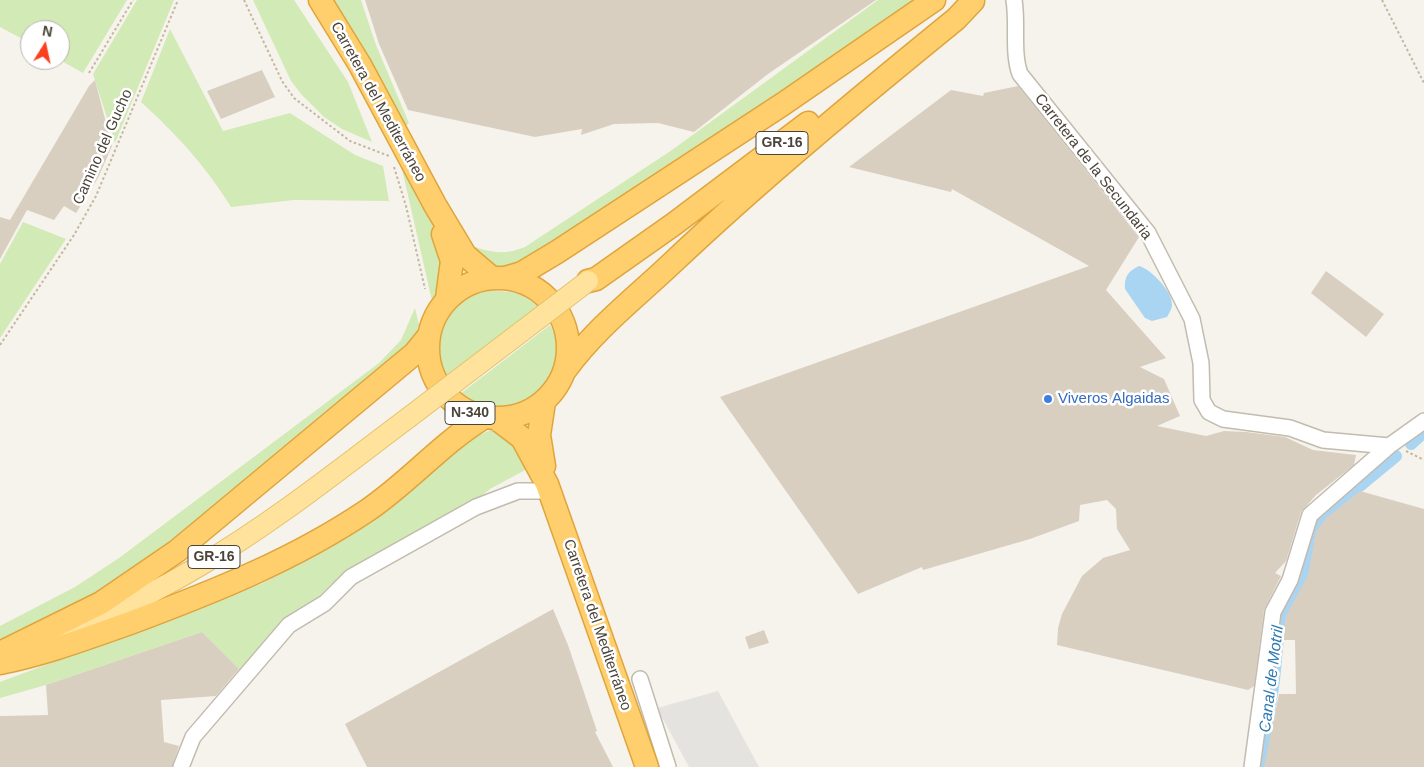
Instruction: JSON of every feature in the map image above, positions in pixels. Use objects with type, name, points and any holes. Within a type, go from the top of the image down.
[{"type":"highway","name":"Carretera del Mediterráneo","points":[[320,0],[360,65],[464,255],[499,278]]},
{"type":"highway","points":[[499,278],[522,273],[565,247],[783,104],[934,0]]},
{"type":"highway","name":"GR-16","points":[[588,281],[592,274],[675,206],[945,0]]},
{"type":"highway","points":[[566,369],[581,348],[692,244],[792,155],[956,19],[973,0]]},
{"type":"highway","name":"GR-16","points":[[588,281],[596,279],[674,224],[973,0]]},
{"type":"highway","name":"Carretera del Mediterráneo","points":[[435,205],[452,261],[447,298]]},
{"type":"highway","name":"N-340","points":[[499,278],[526,283],[543,294],[557,309],[566,328],[569,348],[566,369],[558,387],[544,402],[530,411],[514,417],[490,418],[463,410],[446,397],[434,379],[427,358],[428,337],[434,316],[447,298],[460,288],[476,281],[499,278]]},
{"type":"highway","points":[[0,653],[101,603],[177,551],[415,353],[428,337]]},
{"type":"highway","name":"Carretera del Mediterráneo","points":[[544,402],[539,435],[548,487]]},
{"type":"highway","name":"Carretera del Mediterráneo","points":[[490,418],[522,438],[548,487],[647,767]]},
{"type":"highway","points":[[0,663],[37,656],[247,578],[316,542],[369,510],[490,418]]},
{"type":"main road","name":"GR-16","points":[[0,659],[88,624],[139,600],[202,565],[299,500],[588,281]]},
{"type":"street","name":"Carretera de la Secundaria","points":[[1014,0],[1018,21],[1016,63],[1020,74],[1148,233],[1192,319],[1201,363],[1202,400],[1209,412],[1223,419],[1290,428],[1323,440],[1389,446]]},
{"type":"street","points":[[1252,767],[1273,612],[1290,580],[1305,526],[1310,515],[1389,446],[1424,421]]},
{"type":"street","points":[[181,767],[193,737],[289,625],[325,603],[351,577],[476,507],[518,491],[548,487]]},
{"type":"street","points":[[640,679],[668,767]]},
{"type":"path","points":[[89,73],[133,0]]},
{"type":"path","name":"Camino del Gucho","points":[[0,345],[74,235],[96,196],[178,0]]},
{"type":"path","points":[[244,0],[282,81],[294,98],[350,141],[390,157]]},
{"type":"path","points":[[1382,0],[1424,83]]},
{"type":"path","points":[[393,165],[406,206],[425,289]]},
{"type":"path","points":[[1389,446],[1424,460]]},
{"type":"green space","points":[[0,0],[127,0],[83,73],[70,66],[70,20],[20,20],[20,38],[0,27]]},
{"type":"green space","points":[[137,0],[174,0],[115,143],[93,74]]},
{"type":"green space","points":[[253,0],[294,0],[348,82],[372,142],[342,129],[324,117],[301,94],[291,81]]},
{"type":"green space","points":[[332,0],[361,0],[376,45],[409,123],[403,128]]},
{"type":"green space","points":[[878,0],[918,0],[837,57],[538,253],[516,264],[503,267],[490,262],[472,246],[498,252],[518,250],[525,247],[672,150]]},
{"type":"green space","points":[[170,29],[223,131],[290,113],[355,155],[383,166],[389,201],[294,200],[231,207],[190,151],[141,102]]},
{"type":"green space","points":[[402,169],[415,188],[443,249],[439,292],[432,301]]},
{"type":"green space","points":[[23,222],[66,239],[0,338],[0,264]]},
{"type":"green space","points":[[491,290],[519,293],[538,306],[446,377],[439,347],[445,322],[463,302]]},
{"type":"green space","points":[[415,308],[419,325],[415,340],[184,533],[111,588],[0,640],[0,626],[75,587],[119,558],[379,363],[401,340]]},
{"type":"green space","points":[[550,325],[555,336],[557,348],[555,359],[545,384],[536,394],[525,402],[500,408],[473,402],[460,394]]},
{"type":"green space","points":[[491,430],[510,438],[527,469],[490,489],[476,501],[359,565],[331,584],[244,674],[202,632],[46,685],[0,698],[0,682],[261,584],[322,552],[380,516],[474,437]]},
{"type":"shaded area","points":[[718,691],[759,767],[689,767],[657,708]]},
{"type":"water","points":[[1139,266],[1155,276],[1169,294],[1172,305],[1167,317],[1152,321],[1145,318],[1125,289],[1125,281],[1128,275]]},
{"type":"building","points":[[365,0],[876,0],[768,74],[694,132],[658,123],[614,124],[581,135],[582,129],[535,137],[408,110],[379,44]]},
{"type":"building","points":[[262,70],[275,97],[221,119],[207,91]]},
{"type":"building","points":[[95,80],[112,146],[98,178],[76,213],[64,206],[54,220],[27,210],[0,259],[0,217],[10,220],[89,86]]},
{"type":"building","points":[[1018,86],[1139,237],[1106,290],[1166,358],[1140,367],[1164,379],[1180,416],[1157,426],[1206,436],[1224,431],[1285,437],[1313,450],[1356,455],[1354,465],[1316,495],[1301,512],[1286,561],[1275,573],[1281,576],[1264,610],[1254,686],[1248,690],[1057,645],[1058,628],[1062,614],[1082,576],[1103,558],[1130,550],[1117,529],[1116,509],[1107,500],[1080,505],[1079,521],[1030,539],[923,570],[922,567],[858,594],[720,397],[1089,266],[952,189],[951,192],[849,167],[951,90],[983,96],[984,93]]},
{"type":"building","points":[[1326,271],[1384,314],[1366,337],[1311,293]]},
{"type":"building","points":[[1360,491],[1424,509],[1424,767],[1264,767],[1279,694],[1296,694],[1295,640],[1283,640],[1286,616],[1308,575],[1316,532],[1326,518]]},
{"type":"building","points":[[553,609],[568,645],[597,731],[595,732],[613,767],[367,767],[345,724]]},
{"type":"building","points":[[764,630],[769,643],[749,649],[745,637]]},
{"type":"building","points":[[202,632],[239,669],[216,696],[161,700],[164,742],[179,746],[172,767],[0,767],[0,716],[48,715],[46,685]]},
{"type":"waterway","name":"Canal de Motril","points":[[1411,444],[1424,432]]},
{"type":"waterway","name":"Canal de Motril","points":[[1261,767],[1274,680],[1280,617],[1302,580],[1316,522],[1396,456]]},
{"type":"place","name":"Viveros Algaidas","points":[[1048,399]]}]
